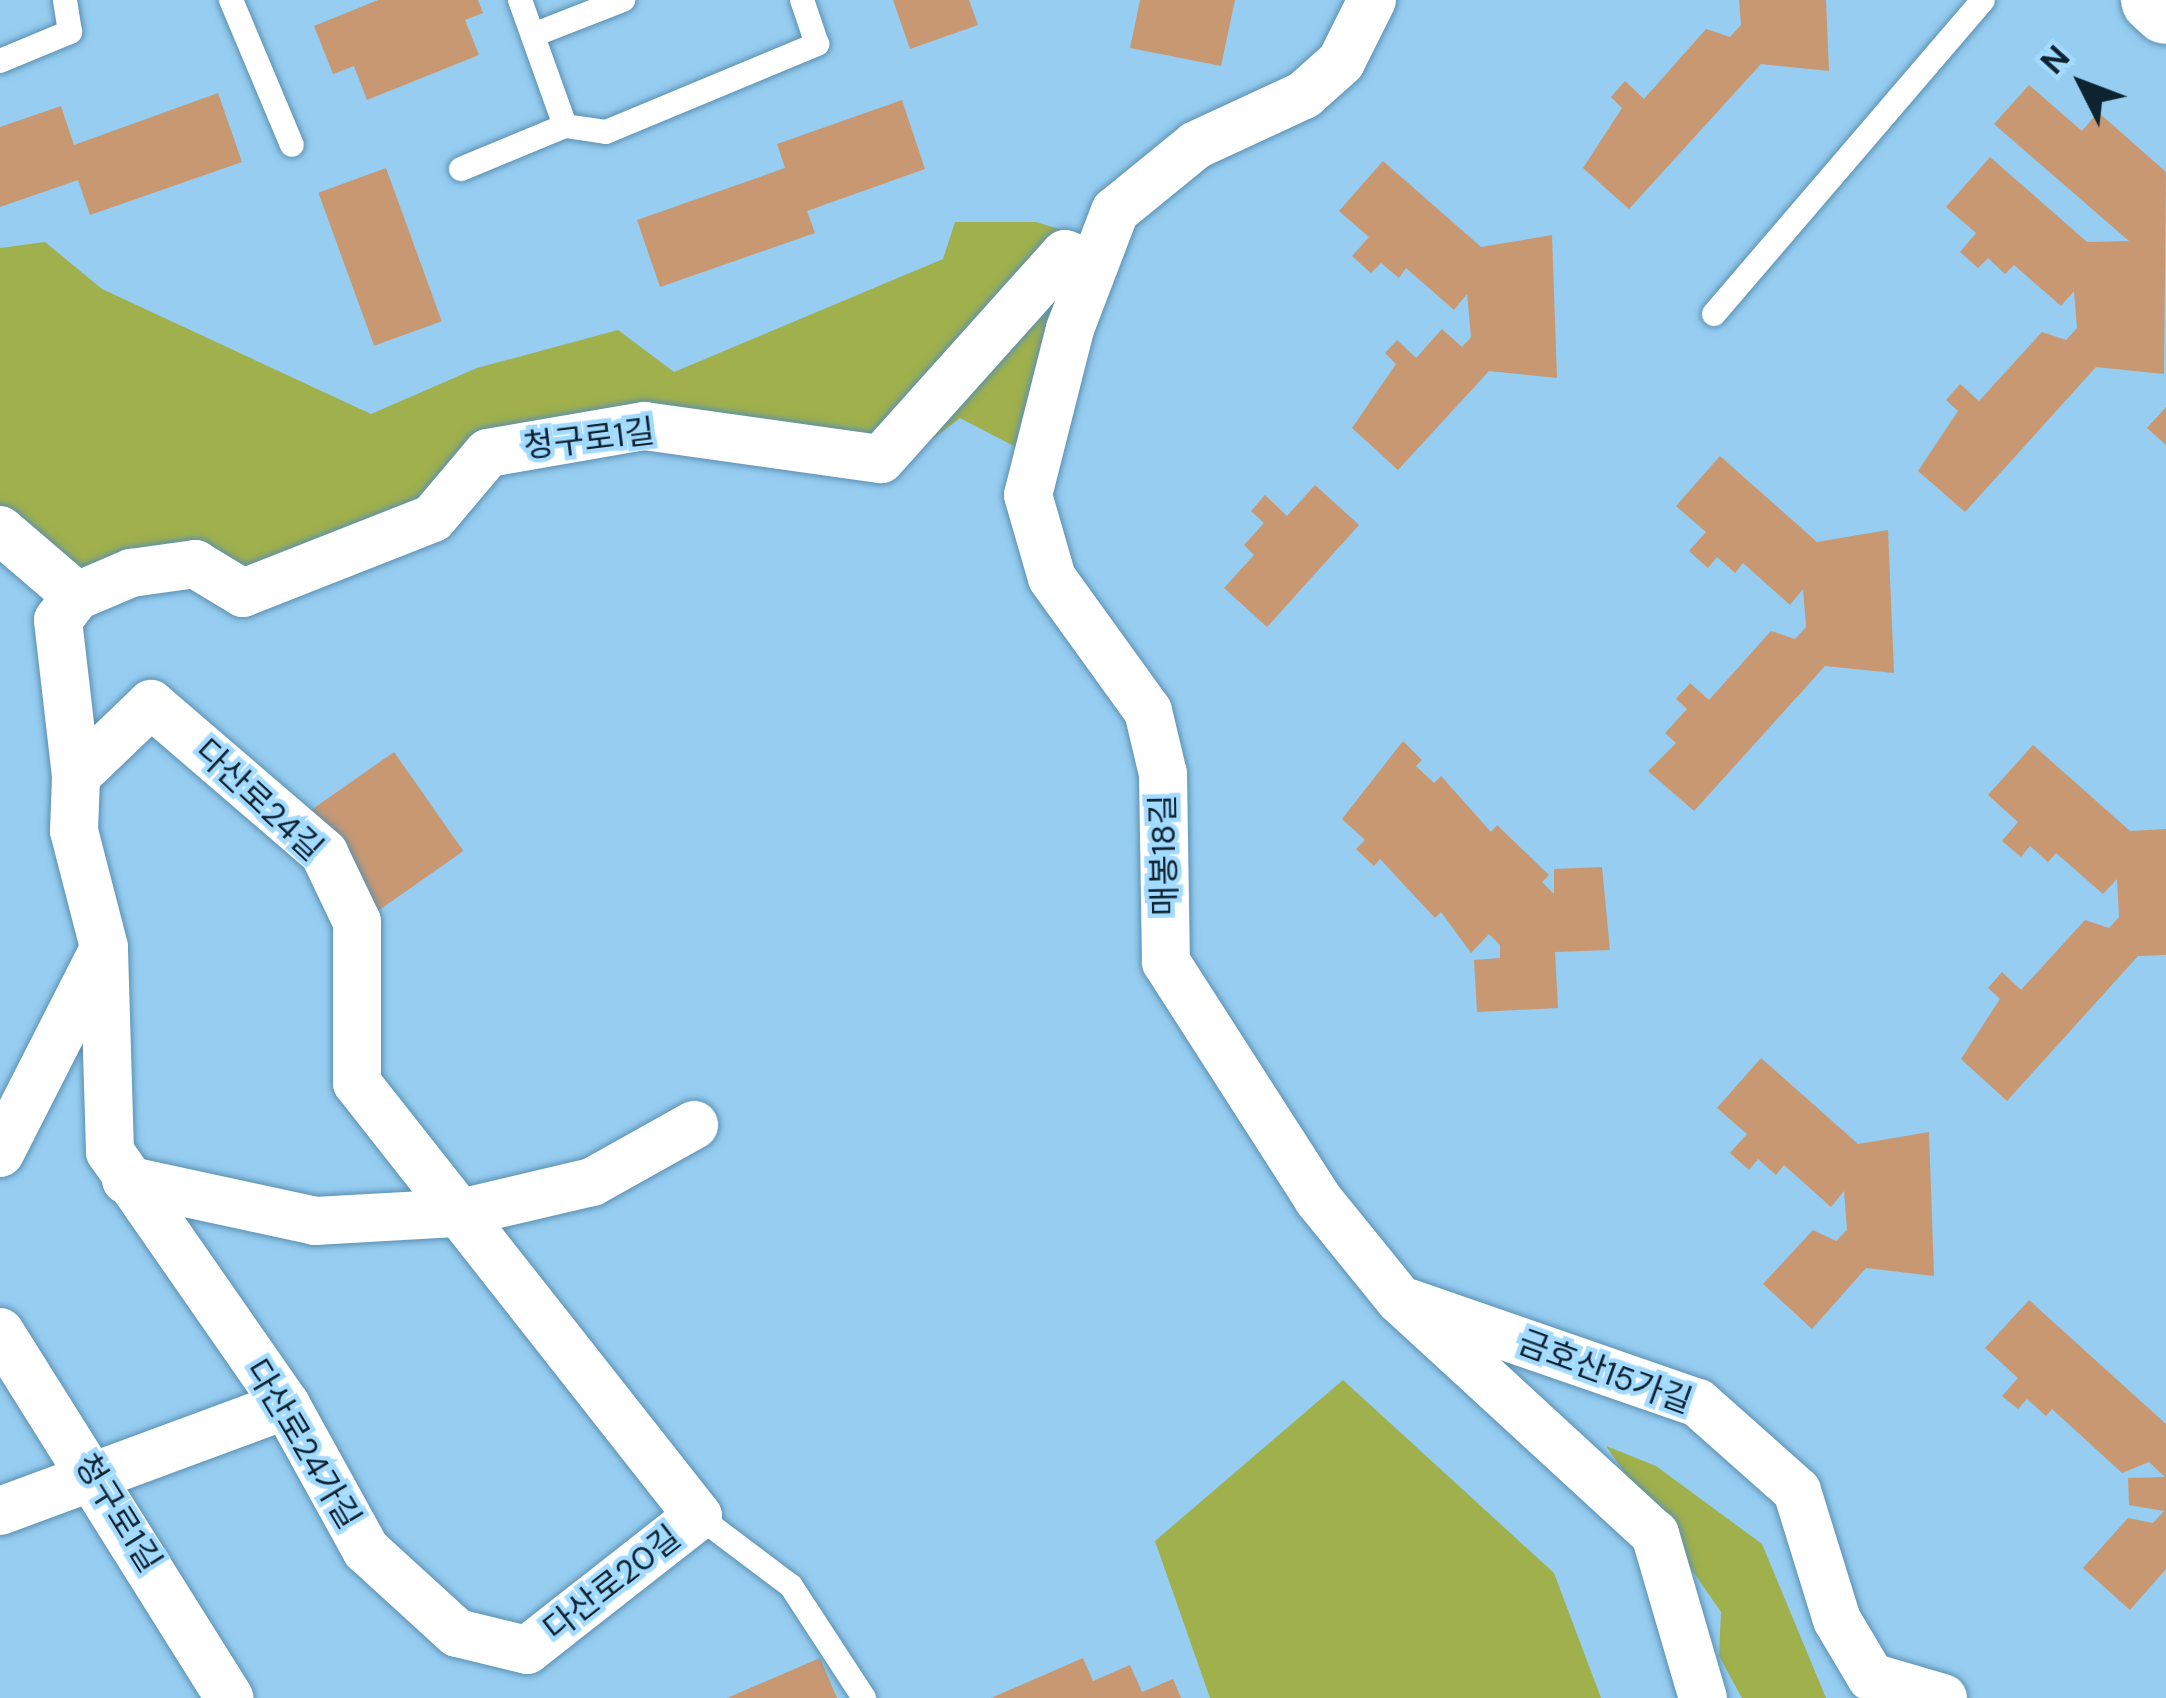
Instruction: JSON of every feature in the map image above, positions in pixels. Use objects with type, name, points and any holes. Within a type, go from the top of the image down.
[{"type":"main road","points":[[2154,0],[2166,11]]},
{"type":"street","name":"매봉18길","points":[[1372,0],[1341,62],[1304,95],[1196,145],[1115,211],[1094,265],[1028,495],[1052,578],[1148,711],[1163,774],[1166,962],[1318,1199],[1399,1299],[1655,1534],[1703,1698]]},
{"type":"street","name":"청구로1길","points":[[77,596],[131,573],[195,564],[243,593],[433,518],[488,453],[600,433],[645,426],[881,459],[1065,254],[1094,265]]},
{"type":"street","points":[[0,530],[77,596],[58,620],[76,776],[74,831],[104,947],[0,1153]]},
{"type":"street","name":"다산로24길","points":[[76,776],[151,704],[324,853],[357,922],[357,1083],[698,1516]]},
{"type":"street","name":"다산로24가길","points":[[104,947],[110,1152],[286,1405],[366,1550],[457,1633],[527,1650]]},
{"type":"street","points":[[127,1180],[315,1221],[460,1213],[592,1182],[694,1125]]},
{"type":"street","name":"금호산15가길","points":[[1399,1299],[1698,1403],[1797,1491],[1837,1620],[1871,1677],[1943,1698]]},
{"type":"street","name":"청구로1길","points":[[0,1332],[94,1471],[230,1698]]},
{"type":"street","points":[[0,1511],[94,1471],[140,1463],[286,1405]]},
{"type":"street","name":"다산로20길","points":[[527,1650],[698,1516]]},
{"type":"lane","points":[[0,61],[70,32],[65,0]]},
{"type":"lane","points":[[231,0],[292,145]]},
{"type":"lane","points":[[520,0],[565,126]]},
{"type":"lane","points":[[532,35],[623,0]]},
{"type":"lane","points":[[461,170],[565,126],[606,132],[817,44],[802,0]]},
{"type":"lane","points":[[1714,314],[1983,0]]},
{"type":"lane","points":[[698,1516],[791,1586],[840,1648],[864,1698]]},
{"type":"green space","points":[[955,222],[1036,222],[1095,240],[1029,454],[960,418],[877,482],[645,412],[477,445],[428,508],[248,581],[82,583],[0,514],[0,248],[45,242],[102,289],[371,414],[477,368],[618,330],[674,372],[943,259]]},
{"type":"green space","points":[[1343,1380],[1554,1573],[1601,1698],[1210,1698],[1155,1541]]},
{"type":"green space","points":[[1606,1446],[1656,1466],[1762,1544],[1826,1698],[1742,1698],[1719,1656],[1721,1612]]},
{"type":"building","points":[[378,0],[478,0],[483,13],[465,20],[479,55],[367,100],[354,66],[333,74],[314,26]]},
{"type":"building","points":[[893,0],[969,0],[978,25],[910,49]]},
{"type":"building","points":[[1140,0],[1235,0],[1221,66],[1130,48]]},
{"type":"building","points":[[1739,0],[1826,0],[1829,71],[1761,64],[1629,209],[1583,168],[1622,108],[1611,97],[1625,81],[1644,99],[1706,29],[1730,37],[1741,25]]},
{"type":"building","points":[[2029,85],[2082,131],[2098,112],[2166,172],[2164,374],[2096,367],[1965,512],[1918,471],[1958,411],[1946,400],[1960,384],[1979,401],[2042,332],[2066,340],[2077,328],[2074,291],[2061,306],[2014,265],[2005,274],[1988,258],[1978,268],[1960,252],[1976,233],[1946,207],[1990,157],[2087,242],[2129,241],[1994,124]]},
{"type":"building","points":[[218,93],[242,162],[90,215],[78,180],[0,207],[0,127],[61,106],[74,145]]},
{"type":"building","points":[[902,100],[925,169],[807,211],[815,233],[660,287],[637,220],[785,168],[777,144]]},
{"type":"building","points":[[1383,161],[1481,247],[1552,235],[1557,378],[1489,371],[1398,470],[1352,428],[1396,364],[1385,353],[1397,340],[1416,358],[1442,329],[1462,347],[1471,337],[1467,294],[1454,310],[1406,268],[1399,278],[1381,263],[1371,273],[1352,256],[1369,237],[1339,211]]},
{"type":"building","points":[[386,168],[442,321],[374,346],[318,193]]},
{"type":"building","points":[[2166,407],[2166,445],[2147,428]]},
{"type":"building","points":[[1720,456],[1817,542],[1888,530],[1894,673],[1825,666],[1694,811],[1648,771],[1676,743],[1665,733],[1687,709],[1676,699],[1690,683],[1709,700],[1771,631],[1795,639],[1806,627],[1803,589],[1790,605],[1743,563],[1735,573],[1717,557],[1708,568],[1689,551],[1706,532],[1676,506]]},
{"type":"building","points":[[1315,485],[1359,525],[1267,627],[1224,588],[1254,555],[1244,545],[1264,523],[1251,511],[1265,495],[1287,516]]},
{"type":"building","points":[[1403,741],[1422,760],[1416,766],[1434,783],[1441,776],[1491,832],[1497,825],[1549,875],[1542,882],[1554,894],[1554,869],[1602,867],[1610,950],[1555,952],[1558,1008],[1477,1012],[1474,960],[1500,958],[1500,945],[1489,934],[1471,953],[1441,912],[1435,918],[1380,859],[1374,866],[1356,849],[1365,840],[1342,819]]},
{"type":"building","points":[[2033,745],[2130,831],[2166,829],[2166,955],[2138,956],[2007,1101],[1961,1059],[2000,999],[1988,988],[2002,972],[2021,990],[2085,920],[2109,928],[2119,917],[2117,879],[2103,894],[2056,853],[2048,862],[2030,846],[2021,857],[2002,841],[2018,822],[1988,795]]},
{"type":"building","points":[[394,752],[463,851],[367,919],[297,820]]},
{"type":"building","points":[[1761,1058],[1858,1144],[1929,1132],[1934,1276],[1866,1268],[1812,1329],[1763,1284],[1813,1230],[1836,1241],[1847,1230],[1844,1191],[1831,1207],[1784,1165],[1776,1175],[1758,1159],[1749,1170],[1730,1153],[1747,1134],[1717,1108]]},
{"type":"building","points":[[2029,1300],[2166,1424],[2166,1569],[2130,1610],[2083,1568],[2128,1518],[2153,1523],[2164,1511],[2129,1505],[2128,1478],[2165,1477],[2149,1462],[2122,1473],[2052,1409],[2046,1416],[2027,1399],[2018,1409],[2002,1396],[2018,1378],[1985,1348]]},
{"type":"building","points":[[820,1658],[837,1698],[727,1698]]},
{"type":"building","points":[[1083,1658],[1093,1681],[1130,1665],[1142,1692],[1173,1679],[1181,1698],[991,1698]]}]
